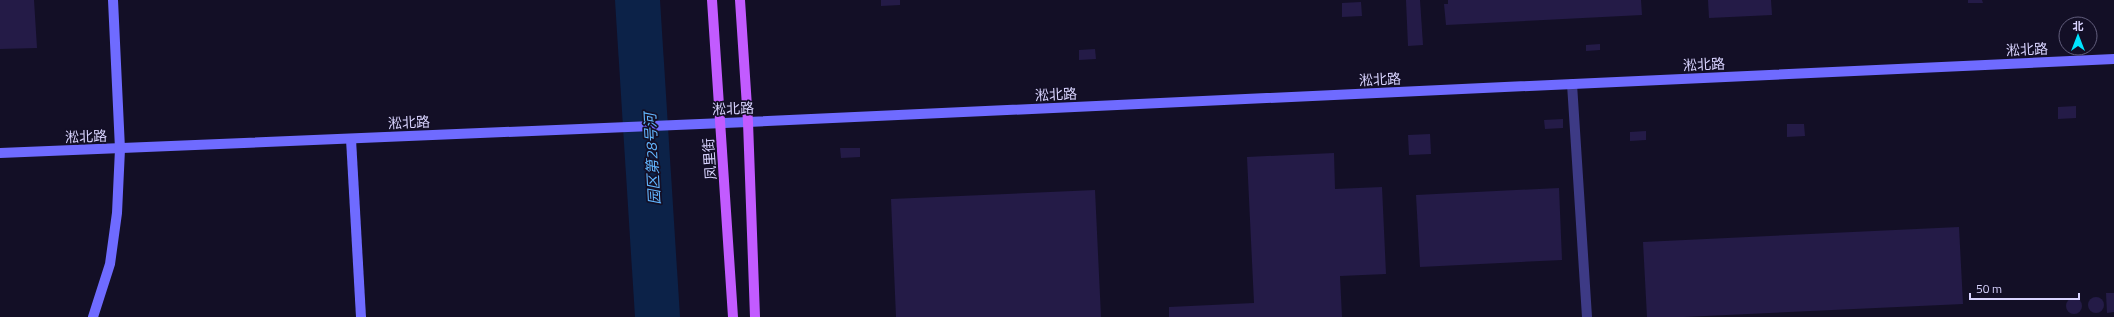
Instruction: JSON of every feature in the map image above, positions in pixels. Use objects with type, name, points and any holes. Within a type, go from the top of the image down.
[{"type":"main road","name":"凤里街","points":[[712,0],[733,317]]},
{"type":"main road","points":[[740,0],[748,122],[755,317]]},
{"type":"street","points":[[93,317],[110,264],[117,213],[120,149],[113,0]]},
{"type":"street","name":"淞北路","points":[[0,153],[351,139],[667,124],[748,122],[2114,59]]},
{"type":"street","points":[[1572,84],[1587,317]]},
{"type":"street","points":[[351,139],[361,317]]},
{"type":"water","name":"园区第28号河","points":[[615,0],[660,0],[680,317],[635,317]]},
{"type":"building","points":[[0,0],[34,0],[37,48],[0,49]]},
{"type":"building","points":[[881,0],[900,0],[900,5],[881,6]]},
{"type":"building","points":[[1406,0],[1420,0],[1423,45],[1408,46]]},
{"type":"building","points":[[1448,0],[1641,0],[1642,15],[1446,25],[1444,4],[1448,4]]},
{"type":"building","points":[[1708,0],[1771,0],[1772,15],[1709,18]]},
{"type":"building","points":[[1968,0],[1982,0],[1983,3],[1968,3]]},
{"type":"building","points":[[1361,2],[1362,16],[1342,17],[1342,3]]},
{"type":"building","points":[[1600,44],[1600,50],[1586,51],[1586,45]]},
{"type":"building","points":[[1095,49],[1096,59],[1079,60],[1079,50]]},
{"type":"building","points":[[2076,106],[2076,118],[2058,119],[2058,107]]},
{"type":"building","points":[[1563,119],[1563,128],[1545,129],[1544,120]]},
{"type":"building","points":[[1787,124],[1804,124],[1805,136],[1787,137]]},
{"type":"building","points":[[1646,131],[1646,140],[1630,141],[1630,132]]},
{"type":"building","points":[[1430,134],[1431,154],[1409,155],[1408,135]]},
{"type":"building","points":[[840,148],[860,148],[860,157],[841,158]]},
{"type":"building","points":[[1334,153],[1335,189],[1382,187],[1386,274],[1340,276],[1342,317],[1169,317],[1169,307],[1254,303],[1247,157]]},
{"type":"building","points":[[1559,188],[1562,260],[1420,267],[1416,195]]},
{"type":"building","points":[[1095,190],[1101,317],[896,317],[891,199]]},
{"type":"building","points":[[1959,227],[1963,304],[1684,317],[1647,317],[1643,242]]},
{"type":"building","points":[[2106,293],[2114,293],[2114,312],[2107,313]]},
{"type":"building","points":[[2096,297],[2103,302],[2104,305],[2099,312],[2096,313],[2089,308],[2088,305],[2093,298]]},
{"type":"building","points":[[2074,298],[2081,303],[2082,306],[2077,313],[2074,314],[2067,309],[2066,306],[2071,299]]}]
